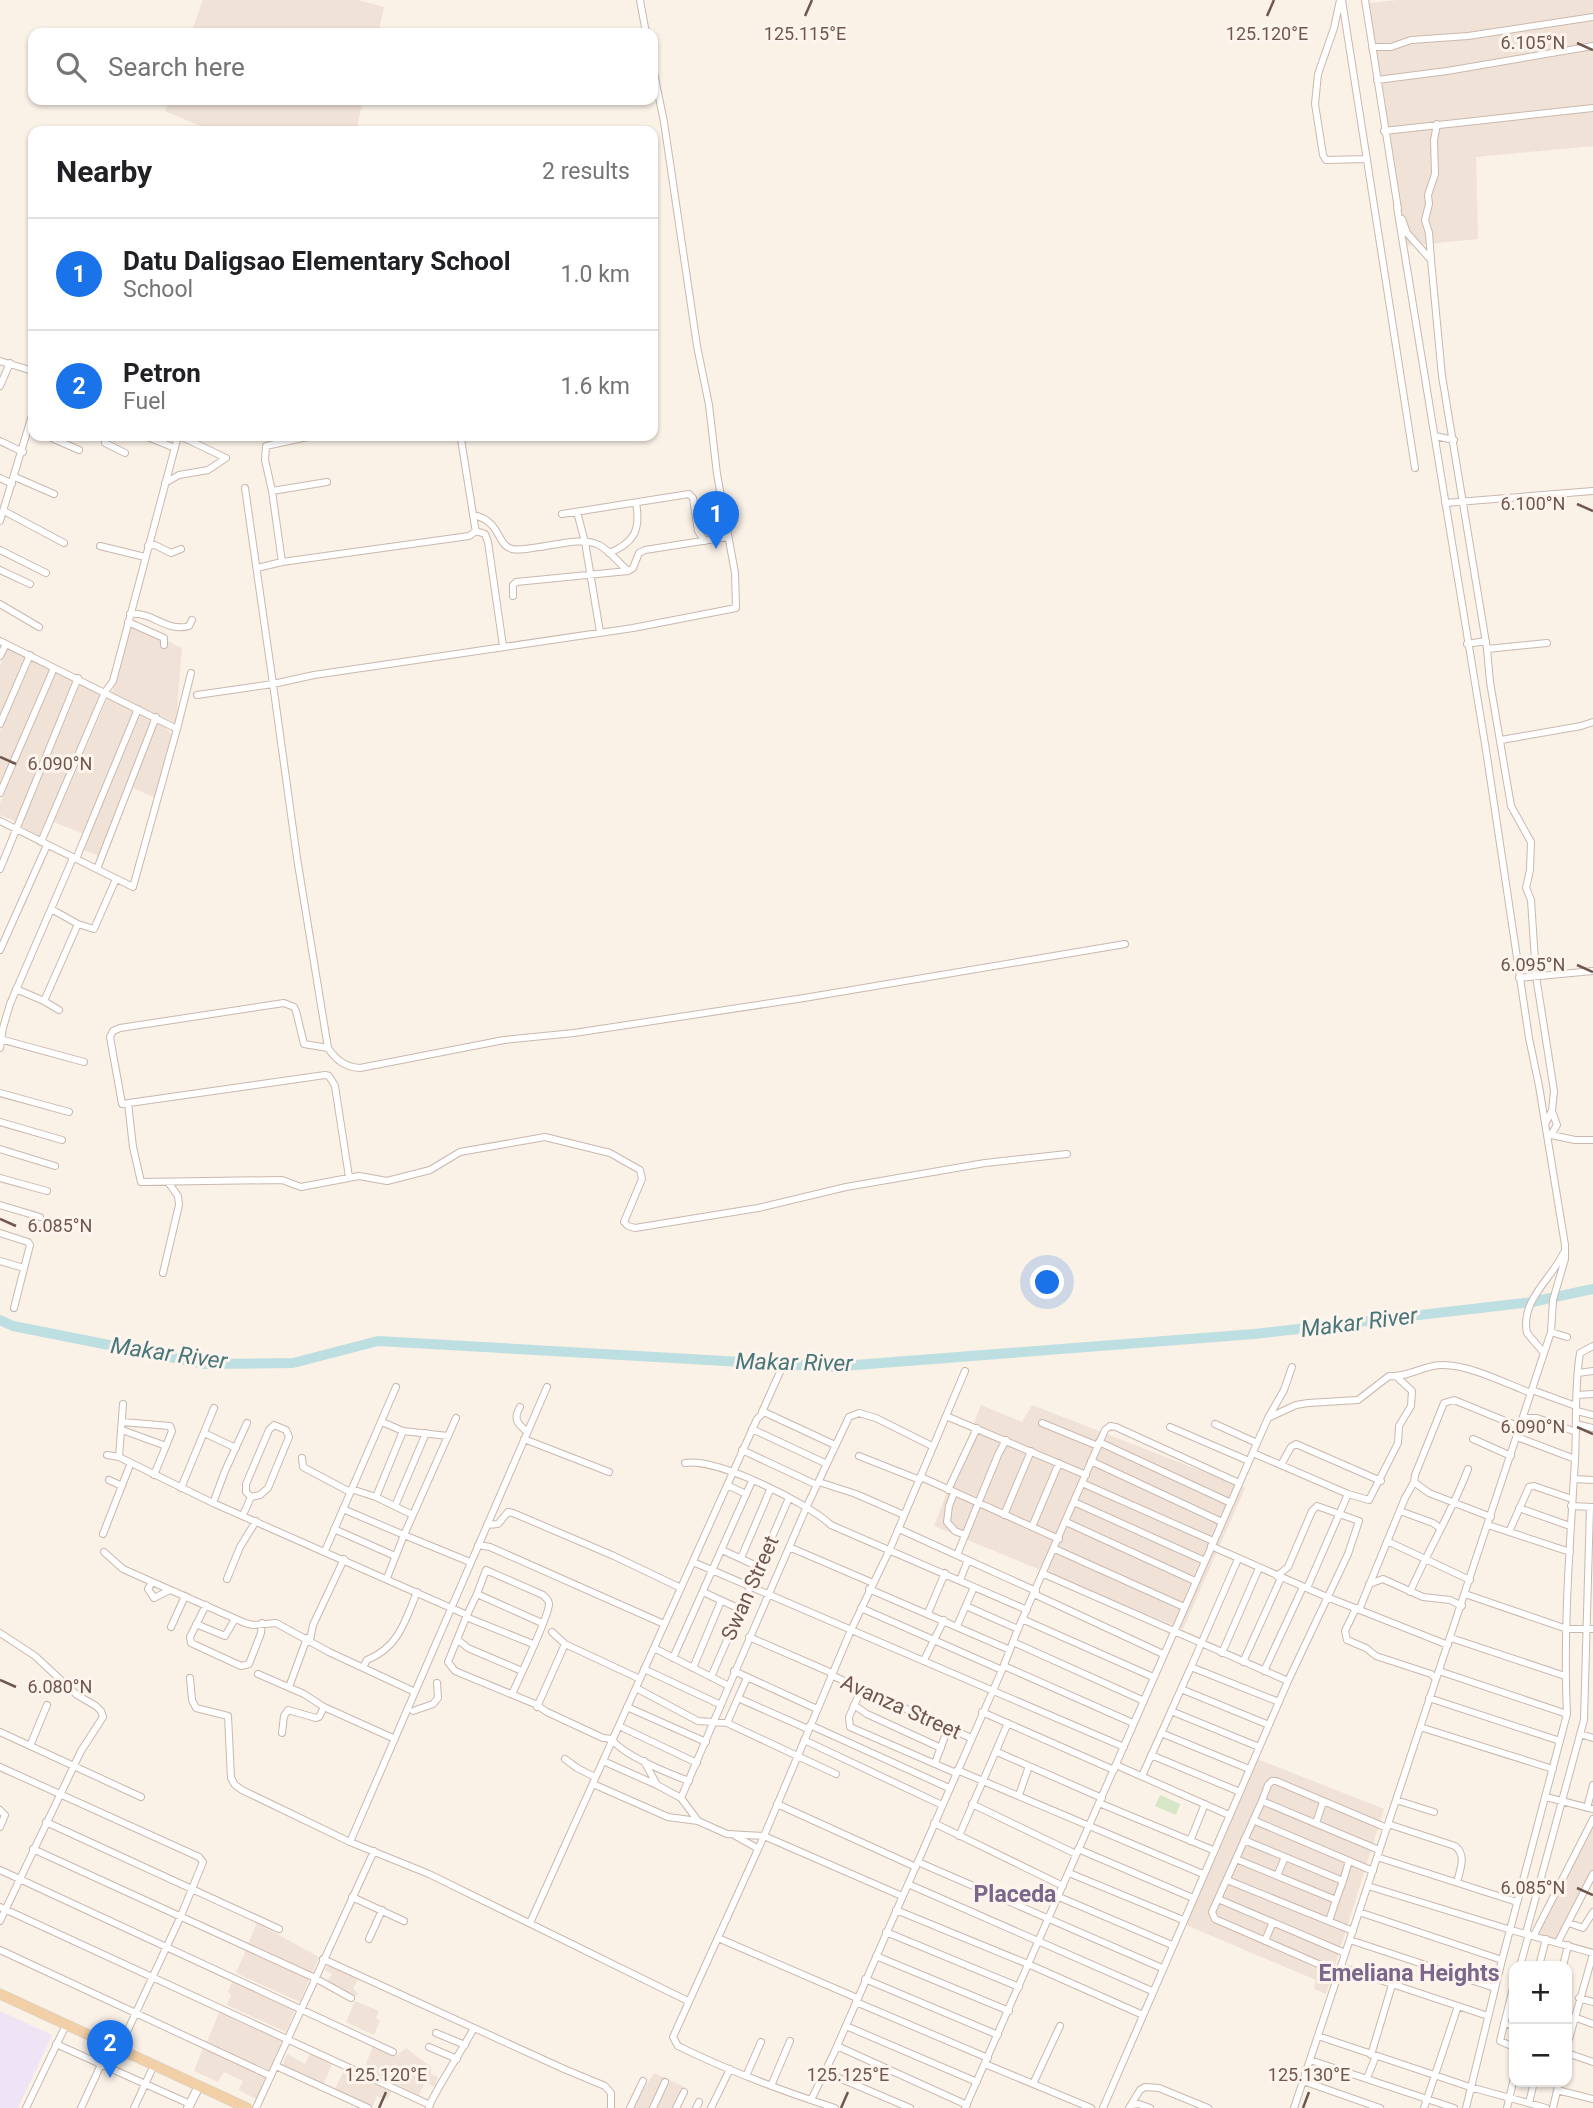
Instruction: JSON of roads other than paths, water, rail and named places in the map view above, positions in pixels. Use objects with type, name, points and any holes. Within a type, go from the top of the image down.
[{"type":"main road","points":[[0,1994],[247,2108]]},
{"type":"street","points":[[640,0],[645,28]]},
{"type":"street","points":[[1341,0],[1415,468]]},
{"type":"street","points":[[1341,0],[1318,74],[1315,104],[1321,145],[1326,160],[1367,159]]},
{"type":"street","points":[[1294,2108],[1532,1392],[1551,1332],[1553,1300],[1565,1259],[1548,1135],[1519,978],[1486,750],[1384,131],[1365,0]]},
{"type":"street","points":[[1372,47],[1391,47],[1411,40],[1468,36],[1593,17]]},
{"type":"street","points":[[1377,80],[1593,46]]},
{"type":"street","points":[[197,695],[736,608],[736,582],[658,93]]},
{"type":"street","points":[[1384,131],[1592,108],[1593,117]]},
{"type":"street","points":[[1437,124],[1434,140],[1435,178],[1428,195],[1425,220],[1430,238],[1442,376],[1487,645],[1490,682],[1513,813],[1531,842],[1530,870],[1526,884],[1531,900],[1536,976],[1555,1091],[1552,1111],[1545,1124]]},
{"type":"street","points":[[1397,207],[1407,233],[1431,260]]},
{"type":"street","points":[[0,361],[28,369]]},
{"type":"street","points":[[0,386],[9,363]]},
{"type":"street","points":[[1435,436],[1454,440]]},
{"type":"street","points":[[0,521],[28,438]]},
{"type":"street","points":[[0,441],[23,452]]},
{"type":"street","points":[[58,441],[79,450]]},
{"type":"street","points":[[105,441],[125,453]]},
{"type":"street","points":[[158,441],[175,448]]},
{"type":"street","points":[[0,950],[105,692],[113,681],[177,441]]},
{"type":"street","points":[[166,483],[179,475],[208,471],[226,458],[190,441]]},
{"type":"street","points":[[282,562],[265,460],[266,446],[290,441]]},
{"type":"street","points":[[461,441],[477,531]]},
{"type":"street","points":[[0,478],[54,494]]},
{"type":"street","points":[[272,491],[327,482]]},
{"type":"street","points":[[244,488],[297,858],[328,1048],[345,1065],[360,1068],[504,1040],[574,1033],[804,998],[1125,944]]},
{"type":"street","points":[[1445,503],[1593,491]]},
{"type":"street","points":[[562,514],[690,495],[693,498],[698,531],[705,541]]},
{"type":"street","points":[[609,554],[631,539],[638,526],[636,503]]},
{"type":"street","points":[[4,511],[64,543]]},
{"type":"street","points":[[577,512],[585,542],[600,632]]},
{"type":"street","points":[[473,516],[490,521],[505,546],[510,548],[527,549],[585,542],[599,545],[628,571]]},
{"type":"street","points":[[257,568],[282,562],[469,536],[477,531]]},
{"type":"street","points":[[477,531],[485,534],[488,542],[503,646]]},
{"type":"street","points":[[513,596],[513,585],[516,582],[628,571],[633,568],[639,553],[653,548],[728,537]]},
{"type":"street","points":[[631,539],[639,553]]},
{"type":"street","points":[[100,546],[145,557]]},
{"type":"street","points":[[148,546],[157,546],[171,554],[181,549]]},
{"type":"street","points":[[0,550],[46,573]]},
{"type":"street","points":[[0,570],[30,584]]},
{"type":"street","points":[[0,604],[39,627]]},
{"type":"street","points":[[129,618],[143,613],[164,625],[178,628],[189,626],[192,620]]},
{"type":"street","points":[[129,618],[164,638],[164,645]]},
{"type":"street","points":[[0,656],[3,642],[177,729]]},
{"type":"street","points":[[1468,644],[1547,643]]},
{"type":"street","points":[[0,724],[30,656]]},
{"type":"street","points":[[0,793],[54,668]]},
{"type":"street","points":[[0,821],[133,887],[191,673]]},
{"type":"street","points":[[0,869],[78,678]]},
{"type":"street","points":[[0,1048],[5,1018],[16,989],[75,859],[138,709]]},
{"type":"street","points":[[97,869],[156,717]]},
{"type":"street","points":[[1501,740],[1593,722]]},
{"type":"street","points":[[51,909],[78,924],[94,929],[116,879]]},
{"type":"street","points":[[44,1001],[78,924]]},
{"type":"street","points":[[1519,978],[1593,971]]},
{"type":"street","points":[[16,989],[59,1010]]},
{"type":"street","points":[[328,1048],[304,1044],[294,1006],[284,1003],[115,1029],[110,1037],[122,1104],[327,1075],[335,1086],[349,1177]]},
{"type":"street","points":[[1,1039],[83,1062]]},
{"type":"street","points":[[0,1094],[69,1112]]},
{"type":"street","points":[[128,1103],[133,1147],[141,1182],[282,1180],[301,1187],[349,1177],[365,1176],[387,1181],[430,1170],[460,1152],[545,1137],[610,1153],[640,1170],[642,1179],[624,1222],[635,1228],[758,1208],[846,1188],[985,1163],[1067,1154]]},
{"type":"street","points":[[1548,1135],[1557,1125],[1552,1111]]},
{"type":"street","points":[[0,1122],[62,1140]]},
{"type":"street","points":[[1548,1135],[1593,1140]]},
{"type":"street","points":[[0,1149],[55,1166]]},
{"type":"street","points":[[0,1178],[47,1191]]},
{"type":"street","points":[[163,1273],[179,1205],[178,1196],[168,1182]]},
{"type":"street","points":[[0,1205],[40,1217]]},
{"type":"street","points":[[0,1233],[30,1243],[13,1308]]},
{"type":"street","points":[[1544,1353],[1527,1333],[1527,1316],[1532,1302],[1564,1250]]},
{"type":"street","points":[[0,1261],[24,1269]]},
{"type":"street","points":[[1551,1332],[1567,1337]]},
{"type":"street","points":[[1466,2108],[1567,1714],[1565,1676],[1578,1373],[1580,1353],[1593,1346]]},
{"type":"street","points":[[1269,1418],[1296,1405],[1358,1400],[1385,1378],[1397,1377],[1426,1367],[1452,1365],[1593,1415]]},
{"type":"street","points":[[837,2046],[966,2106],[1101,1801],[1142,1700],[1257,1443],[1284,1390],[1292,1367]]},
{"type":"street","points":[[835,2108],[771,2086],[683,2048],[673,2040],[675,2028],[764,1836],[851,1630],[899,1529],[965,1371]]},
{"type":"street","points":[[1578,1373],[1593,1371]]},
{"type":"street","points":[[530,1923],[751,1429],[780,1372]]},
{"type":"street","points":[[1253,1453],[1348,1494],[1369,1500],[1398,1443],[1399,1426],[1413,1398],[1412,1391],[1397,1377]]},
{"type":"street","points":[[325,1550],[396,1387]]},
{"type":"street","points":[[351,1842],[547,1387]]},
{"type":"street","points":[[1577,1395],[1593,1394]]},
{"type":"street","points":[[1436,1679],[1424,1672],[1376,1657],[1366,1648],[1347,1640],[1345,1631],[1358,1609],[1414,1482],[1442,1406],[1447,1401],[1454,1400],[1520,1427]]},
{"type":"street","points":[[119,1457],[123,1404]]},
{"type":"street","points":[[520,1407],[516,1421],[526,1436],[609,1472]]},
{"type":"street","points":[[181,1488],[215,1408]]},
{"type":"street","points":[[762,1412],[835,1445]]},
{"type":"street","points":[[681,1798],[734,1671],[849,1418],[859,1413],[932,1446]]},
{"type":"street","points":[[946,1416],[1086,1475]]},
{"type":"street","points":[[387,1578],[456,1418]]},
{"type":"street","points":[[1523,1418],[1537,1418],[1576,1428],[1593,1428]]},
{"type":"street","points":[[382,1422],[403,1431],[448,1436]]},
{"type":"street","points":[[213,1503],[247,1423]]},
{"type":"street","points":[[1042,1423],[1098,1444],[1231,1503]]},
{"type":"street","points":[[1215,1424],[1257,1443]]},
{"type":"street","points":[[243,1515],[251,1497],[268,1488],[289,1437],[286,1430],[274,1425],[269,1430],[246,1484],[246,1492],[251,1497]]},
{"type":"street","points":[[122,1426],[170,1426],[172,1431],[153,1475]]},
{"type":"street","points":[[122,1426],[166,1446]]},
{"type":"street","points":[[811,2100],[846,2026],[1107,1428],[1116,1427],[1239,1483]]},
{"type":"street","points":[[1170,1427],[1249,1461]]},
{"type":"street","points":[[965,1535],[954,1531],[947,1522],[951,1492],[976,1428]]},
{"type":"street","points":[[751,1429],[827,1464]]},
{"type":"street","points":[[376,1497],[403,1431]]},
{"type":"street","points":[[204,1433],[236,1448]]},
{"type":"street","points":[[395,1506],[426,1433]]},
{"type":"street","points":[[1517,1437],[1575,1459]]},
{"type":"street","points":[[1473,1439],[1511,1455]]},
{"type":"street","points":[[957,1555],[1006,1440]]},
{"type":"street","points":[[1281,1465],[1291,1447],[1296,1444],[1381,1481]]},
{"type":"street","points":[[742,1450],[818,1483],[856,1494],[904,1515]]},
{"type":"street","points":[[1004,1514],[1031,1451]]},
{"type":"street","points":[[107,1455],[119,1457],[130,1465],[213,1503],[325,1550],[533,1644]]},
{"type":"street","points":[[859,1456],[920,1478],[1059,1539]]},
{"type":"street","points":[[302,1458],[303,1467],[412,1515]]},
{"type":"street","points":[[1091,1461],[1222,1522]]},
{"type":"street","points":[[685,1463],[703,1463],[733,1471],[807,1506],[822,1515],[831,1525],[1027,1610]]},
{"type":"street","points":[[1032,1527],[1059,1463]]},
{"type":"street","points":[[103,1534],[130,1465]]},
{"type":"street","points":[[1410,1592],[1424,1559],[1455,1502],[1468,1469]]},
{"type":"street","points":[[1574,1479],[1593,1480]]},
{"type":"street","points":[[109,1480],[122,1486]]},
{"type":"street","points":[[673,1658],[752,1481]]},
{"type":"street","points":[[1414,1482],[1429,1493],[1491,1517]]},
{"type":"street","points":[[1082,1483],[1238,1559],[1327,1597],[1449,1641],[1565,1676]]},
{"type":"street","points":[[727,1485],[746,1494]]},
{"type":"street","points":[[1509,1532],[1526,1490],[1534,1486],[1571,1503],[1592,1507],[1591,1629],[1586,1709],[1522,1961]]},
{"type":"street","points":[[741,1558],[771,1490]]},
{"type":"street","points":[[1264,1671],[1348,1494]]},
{"type":"street","name":"Swan Street","points":[[711,1677],[789,1499]]},
{"type":"street","points":[[499,1500],[508,1512],[527,1517],[681,1588]]},
{"type":"street","points":[[1074,1502],[1205,1561]]},
{"type":"street","points":[[1102,2108],[1213,1850],[1360,1523],[1357,1519],[1322,1506],[1314,1508],[1288,1567],[1279,1577],[1243,1662]]},
{"type":"street","points":[[1519,1508],[1570,1526]]},
{"type":"street","points":[[343,1509],[543,1595],[549,1604],[512,1694]]},
{"type":"street","points":[[1399,1511],[1440,1528]]},
{"type":"street","points":[[487,1525],[500,1523],[508,1512]]},
{"type":"street","points":[[227,1579],[240,1547],[256,1521]]},
{"type":"street","points":[[1066,1522],[1195,1581]]},
{"type":"street","points":[[1488,1525],[1570,1552]]},
{"type":"street","points":[[334,1529],[395,1556]]},
{"type":"street","points":[[899,1529],[1163,1654]]},
{"type":"street","points":[[1387,1541],[1470,1580]]},
{"type":"street","points":[[478,1545],[490,1547],[664,1624]]},
{"type":"street","points":[[789,1547],[1010,1650]]},
{"type":"street","points":[[1055,1549],[1184,1607]]},
{"type":"street","points":[[722,1550],[759,1567]]},
{"type":"street","points":[[104,1552],[123,1569],[249,1624],[276,1623],[415,1692]]},
{"type":"street","points":[[289,1686],[344,1559]]},
{"type":"street","points":[[874,1559],[882,1566]]},
{"type":"street","points":[[1142,1776],[1238,1559]]},
{"type":"street","points":[[960,1580],[968,1560]]},
{"type":"street","points":[[693,1562],[1124,1747]]},
{"type":"street","points":[[1222,1653],[1259,1568]]},
{"type":"street","points":[[486,1570],[450,1655],[450,1666],[455,1671],[535,1704],[603,1738],[612,1739],[619,1748],[689,1782]]},
{"type":"street","points":[[928,1613],[946,1573]]},
{"type":"street","points":[[1044,1574],[1288,1681]]},
{"type":"street","points":[[1369,1584],[1383,1578],[1410,1592],[1462,1605]]},
{"type":"street","points":[[152,1582],[148,1591],[156,1599],[170,1590]]},
{"type":"street","points":[[957,1626],[974,1587]]},
{"type":"street","points":[[363,1667],[367,1660],[382,1654],[398,1635],[417,1592]]},
{"type":"street","points":[[704,1592],[740,1609]]},
{"type":"street","points":[[477,1594],[542,1623]]},
{"type":"street","points":[[1465,1594],[1567,1629],[1591,1629]]},
{"type":"street","points":[[171,1627],[185,1596]]},
{"type":"street","points":[[693,1668],[721,1601]]},
{"type":"street","points":[[205,1605],[190,1637],[191,1643],[244,1666],[250,1660],[261,1633],[262,1623]]},
{"type":"street","points":[[966,1606],[1018,1629]]},
{"type":"street","points":[[861,1608],[1133,1723]]},
{"type":"street","points":[[195,1624],[225,1636],[235,1619]]},
{"type":"street","points":[[1022,1619],[1153,1677]]},
{"type":"street","points":[[924,1660],[944,1620]]},
{"type":"street","points":[[552,1632],[565,1644],[640,1679]]},
{"type":"street","points":[[0,1633],[36,1656],[74,1692],[102,1711],[102,1721],[73,1765],[3,1908],[0,1920]]},
{"type":"street","name":"Avanza Street","points":[[750,1637],[971,1738]]},
{"type":"street","points":[[458,1640],[468,1648],[522,1671]]},
{"type":"street","points":[[1013,1642],[1142,1700]]},
{"type":"street","points":[[537,1707],[565,1644]]},
{"type":"street","points":[[654,1648],[729,1686]]},
{"type":"street","points":[[1191,1667],[1279,1702]]},
{"type":"street","points":[[644,1669],[721,1705]]},
{"type":"street","points":[[734,1671],[817,1709]]},
{"type":"street","points":[[1439,1671],[1567,1714]]},
{"type":"street","points":[[258,1674],[289,1686],[324,1707],[395,1739]]},
{"type":"street","points":[[190,1678],[195,1707],[228,1716],[231,1774],[234,1784],[242,1790],[351,1842],[429,1874],[688,2001]]},
{"type":"street","points":[[727,1723],[747,1678]]},
{"type":"street","points":[[413,1711],[433,1704],[438,1698],[436,1683]]},
{"type":"street","points":[[636,1688],[698,1721],[727,1723],[836,1774]]},
{"type":"street","points":[[1181,1689],[1269,1725]]},
{"type":"street","points":[[861,1690],[848,1722],[850,1727],[956,1772],[1019,1795],[1203,1874]]},
{"type":"street","points":[[738,1698],[949,1788]]},
{"type":"street","points":[[1429,1698],[1560,1741]]},
{"type":"street","points":[[30,1746],[47,1705]]},
{"type":"street","points":[[854,1705],[867,1714],[941,1748]]},
{"type":"street","points":[[282,1733],[284,1716],[288,1710],[316,1718],[324,1707]]},
{"type":"street","points":[[627,1707],[706,1742]]},
{"type":"street","points":[[1171,1711],[1259,1747]]},
{"type":"street","points":[[982,1712],[1115,1768],[1142,1776],[1230,1815]]},
{"type":"street","points":[[959,1836],[1008,1723]]},
{"type":"street","points":[[619,1726],[697,1763]]},
{"type":"street","points":[[1420,1727],[1553,1769]]},
{"type":"street","points":[[935,1763],[948,1728]]},
{"type":"street","points":[[0,1732],[141,1797]]},
{"type":"street","points":[[1161,1733],[1249,1769]]},
{"type":"street","points":[[1580,1734],[1593,1738]]},
{"type":"street","points":[[804,1740],[942,1805]]},
{"type":"street","points":[[997,1752],[1213,1850]]},
{"type":"street","points":[[1151,1755],[1240,1792]]},
{"type":"street","points":[[565,1759],[594,1781],[668,1817],[698,1821],[732,1834],[757,1848]]},
{"type":"street","points":[[643,1760],[657,1785]]},
{"type":"street","points":[[603,1762],[681,1798],[698,1821]]},
{"type":"street","points":[[1019,1795],[1029,1766]]},
{"type":"street","points":[[0,1767],[199,1857],[203,1865],[135,2012],[101,2065],[81,2108]]},
{"type":"street","points":[[1457,1882],[1462,1859],[1461,1850],[1455,1846],[1387,1826],[1272,1781],[1212,1912],[1215,1919],[1340,1970],[1488,2016]]},
{"type":"street","points":[[1546,1797],[1590,1809],[1593,1785]]},
{"type":"street","points":[[1396,1800],[1434,1811]]},
{"type":"street","points":[[1262,1801],[1316,1823],[1378,1854],[1517,1902]]},
{"type":"street","points":[[1316,1823],[1323,1802]]},
{"type":"street","points":[[777,1804],[1162,1968]]},
{"type":"street","points":[[972,1804],[1077,1851],[1193,1898]]},
{"type":"street","points":[[1191,1840],[1205,1804]]},
{"type":"street","points":[[0,1810],[5,1815],[0,1827]]},
{"type":"street","points":[[1530,1934],[1593,1819]]},
{"type":"street","points":[[1253,1820],[1373,1871]]},
{"type":"street","points":[[46,1822],[279,1929]]},
{"type":"street","points":[[934,1823],[1063,1886]]},
{"type":"street","points":[[732,1834],[764,1836],[902,1896]]},
{"type":"street","points":[[1244,1840],[1343,1881]]},
{"type":"street","points":[[33,1849],[315,1978],[351,1998]]},
{"type":"street","points":[[256,2108],[374,1851]]},
{"type":"street","points":[[1277,1876],[1285,1857]]},
{"type":"street","points":[[1236,1859],[1336,1900]]},
{"type":"street","points":[[1329,1921],[1349,1861]]},
{"type":"street","points":[[0,1870],[393,2052]]},
{"type":"street","points":[[1069,1873],[1183,1920]]},
{"type":"street","points":[[1558,1942],[1593,1874]]},
{"type":"street","points":[[1227,1880],[1353,1931]]},
{"type":"street","points":[[908,1884],[1152,1991]]},
{"type":"street","points":[[1368,1886],[1593,1954],[1589,1976],[1579,1998],[1572,2025]]},
{"type":"street","points":[[352,1897],[404,1921]]},
{"type":"street","points":[[1059,1897],[1172,1945]]},
{"type":"street","points":[[1218,1899],[1345,1953]]},
{"type":"street","points":[[3,1908],[429,2106],[440,2082],[457,2059],[474,2028]]},
{"type":"street","points":[[369,1939],[382,1910]]},
{"type":"street","points":[[896,1910],[1143,2015]]},
{"type":"street","points":[[1359,1912],[1502,1960]]},
{"type":"street","points":[[1569,1923],[1583,1928],[1593,1912]]},
{"type":"street","points":[[1265,1941],[1273,1922]]},
{"type":"street","points":[[886,1933],[1019,1987]]},
{"type":"street","points":[[718,1938],[1033,2084],[1091,2108]]},
{"type":"street","points":[[1540,1961],[1546,1939]]},
{"type":"street","points":[[1350,1940],[1495,1988]]},
{"type":"street","points":[[1564,1961],[1568,1945]]},
{"type":"street","points":[[0,1950],[271,2076]]},
{"type":"street","points":[[876,1956],[1009,2011]]},
{"type":"street","points":[[323,1959],[605,2086],[611,2094],[611,2108]]},
{"type":"street","points":[[865,1979],[998,2035]]},
{"type":"street","points":[[1367,2078],[1392,1985]]},
{"type":"street","points":[[1579,1998],[1593,2002]]},
{"type":"street","points":[[1424,2108],[1458,2006]]},
{"type":"street","points":[[1509,2010],[1500,2041],[1509,2045]]},
{"type":"street","points":[[1574,2017],[1593,2024]]},
{"type":"street","points":[[1504,2023],[1509,2024]]},
{"type":"street","points":[[26,2108],[66,2025]]},
{"type":"street","points":[[846,2026],[977,2082]]},
{"type":"street","points":[[1033,2084],[1060,2026]]},
{"type":"street","points":[[436,2033],[465,2045]]},
{"type":"street","points":[[1318,2036],[1471,2087],[1546,2108]]},
{"type":"street","points":[[771,2086],[790,2041]]},
{"type":"street","points":[[746,2076],[761,2042]]},
{"type":"street","points":[[56,2044],[189,2106],[198,2085]]},
{"type":"street","points":[[429,2047],[457,2059]]},
{"type":"street","points":[[1572,2055],[1593,2062]]},
{"type":"street","points":[[1310,2060],[1454,2108]]},
{"type":"street","points":[[134,2108],[154,2065]]},
{"type":"street","points":[[276,2066],[368,2108]]},
{"type":"street","points":[[711,2108],[730,2068]]},
{"type":"street","points":[[825,2072],[910,2108]]},
{"type":"street","points":[[630,2108],[643,2081]]},
{"type":"street","points":[[1303,2081],[1380,2108]]},
{"type":"street","points":[[653,2108],[665,2082]]},
{"type":"street","points":[[1130,2106],[1140,2090],[1152,2087],[1208,2108]]},
{"type":"street","points":[[1507,2108],[1512,2087]]},
{"type":"street","points":[[1529,2103],[1533,2087]]},
{"type":"street","points":[[1553,2108],[1558,2087]]},
{"type":"street","points":[[1557,2090],[1593,2099]]},
{"type":"street","points":[[676,2108],[684,2092]]},
{"type":"street","points":[[1130,2106],[1139,2104],[1150,2108]]},
{"type":"waterway","name":"Makar River","points":[[0,1320],[13,1326],[205,1364],[293,1363],[378,1341],[830,1367],[1254,1334],[1532,1302],[1593,1289]]},
{"type":"place","name":"Datu Daligsao Elementary School","points":[[716,549]]},
{"type":"place","name":"Petron","points":[[110,2078]]},
{"type":"district","name":"Placeda","points":[[1015,1894]]},
{"type":"district","name":"Emeliana Heights","points":[[1409,1973]]}]
